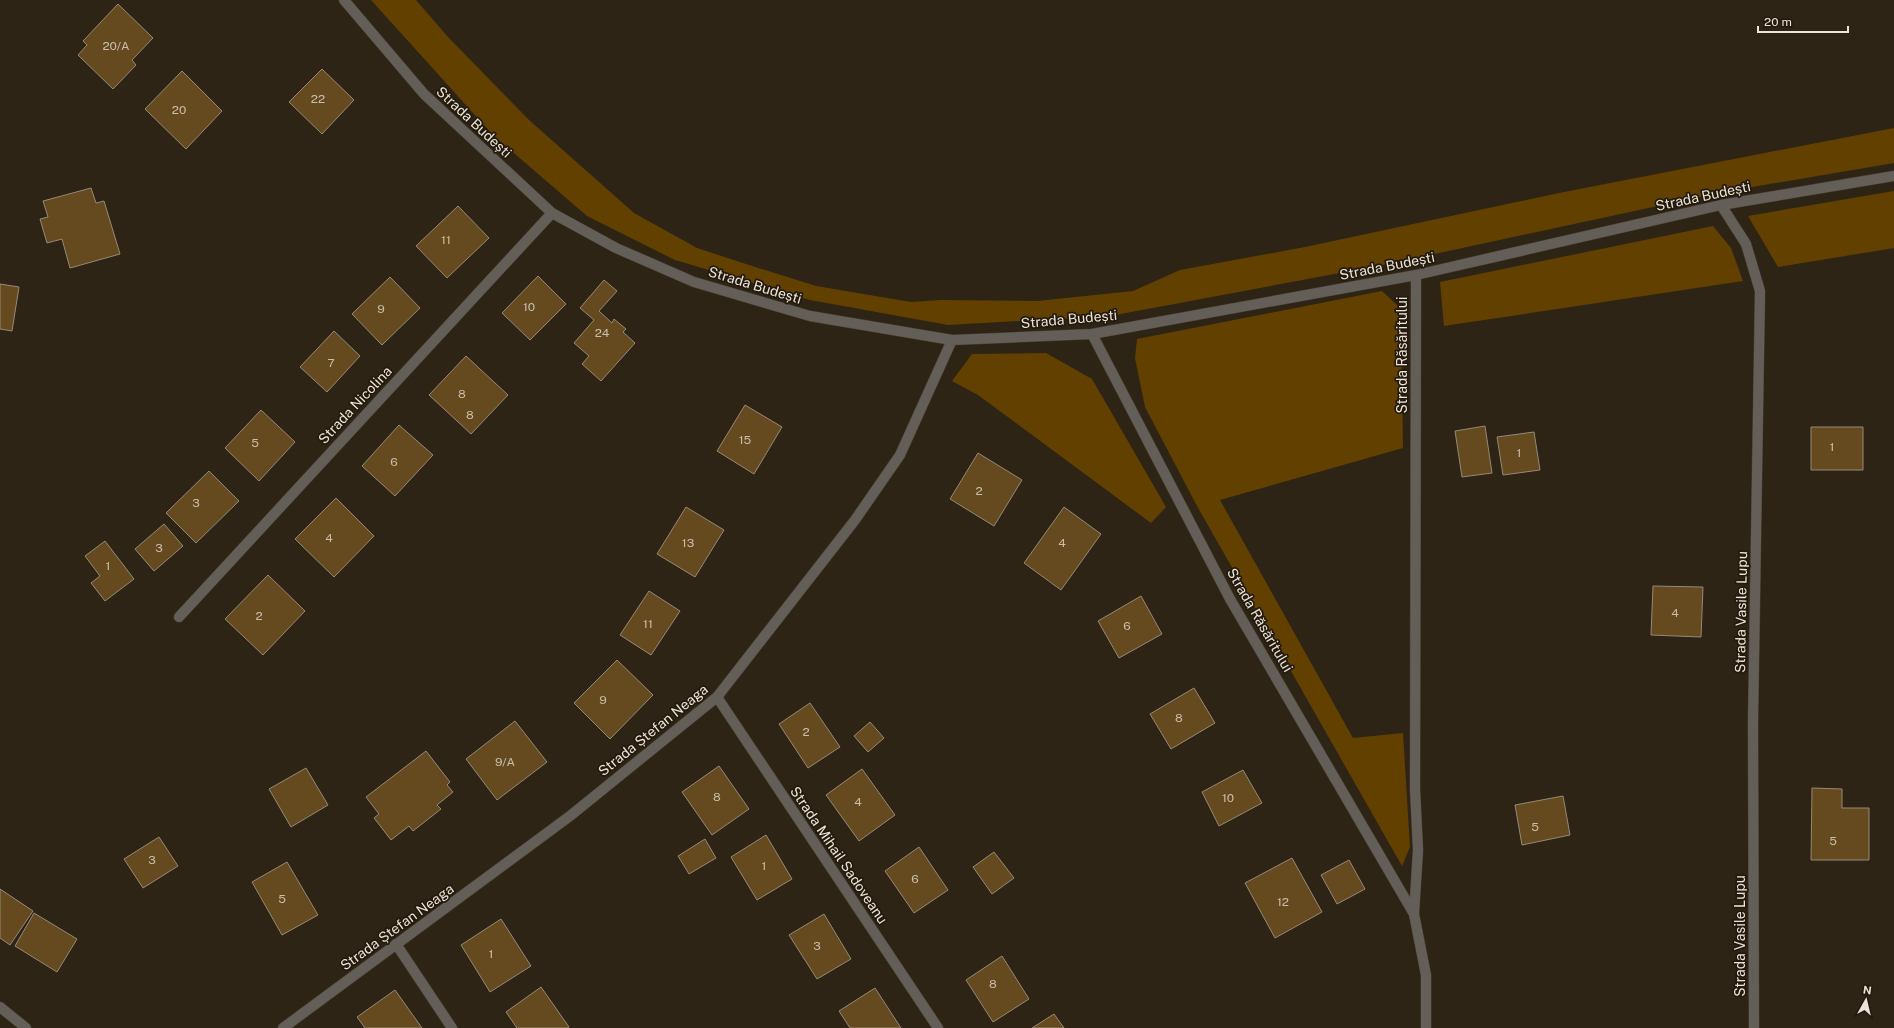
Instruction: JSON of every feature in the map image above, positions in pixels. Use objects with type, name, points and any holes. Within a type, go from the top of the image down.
[{"type":"street","name":"Strada Budești","points":[[344,0],[424,94],[552,213],[616,248],[694,282],[810,316],[952,340],[1092,334],[1416,275],[1721,206],[1894,176]]},
{"type":"street","name":"Strada Vasile Lupu","points":[[1721,206],[1746,244],[1760,291],[1753,722],[1754,1028]]},
{"type":"street","name":"Strada Nicolina","points":[[179,617],[552,213]]},
{"type":"street","name":"Strada Răsăritului","points":[[1416,275],[1415,789],[1418,850],[1414,914],[1426,975],[1426,1028]]},
{"type":"street","name":"Strada Răsăritului","points":[[1092,334],[1230,599],[1414,914]]},
{"type":"street","name":"Strada Ștefan Neaga","points":[[283,1028],[570,816],[717,697],[855,520],[900,455],[952,340]]},
{"type":"street","name":"Strada Mihail Sadoveanu","points":[[717,697],[938,1028]]},
{"type":"street","points":[[396,944],[452,1028]]},
{"type":"street","points":[[0,1007],[26,1028]]},
{"type":"shaded area","points":[[371,0],[416,0],[448,37],[529,120],[634,213],[697,248],[749,265],[816,286],[911,302],[941,300],[1037,301],[1133,291],[1180,270],[1305,247],[1559,193],[1894,128],[1894,163],[1723,192],[1388,264],[1110,316],[948,325],[810,300],[675,260],[587,216],[493,135]]},
{"type":"shaded area","points":[[1894,191],[1894,248],[1778,267],[1748,216]]},
{"type":"shaded area","points":[[1713,226],[1731,248],[1743,281],[1444,326],[1440,282]]},
{"type":"shaded area","points":[[1382,291],[1401,309],[1403,448],[1220,500],[1353,738],[1403,733],[1410,847],[1402,866],[1197,506],[1145,407],[1135,358],[1137,339]]},
{"type":"shaded area","points":[[1046,353],[1092,379],[1166,507],[1151,523],[978,395],[952,381],[972,354]]},
{"type":"building","points":[[118,4],[153,38],[132,60],[136,65],[113,89],[78,55],[87,45],[83,41]]},
{"type":"building","points":[[322,69],[354,100],[322,134],[289,102]]},
{"type":"building","points":[[182,71],[222,111],[186,149],[145,109]]},
{"type":"building","points":[[91,188],[96,203],[104,201],[120,254],[70,268],[62,239],[47,243],[40,219],[48,217],[43,201]]},
{"type":"building","points":[[458,206],[489,238],[447,278],[416,246]]},
{"type":"building","points":[[538,276],[566,304],[530,340],[502,313]]},
{"type":"building","points":[[390,277],[420,308],[382,345],[352,314]]},
{"type":"building","points":[[604,280],[617,291],[599,311],[612,323],[614,319],[626,329],[623,332],[635,343],[601,381],[582,364],[589,356],[574,343],[594,320],[580,308]]},
{"type":"building","points":[[0,284],[19,287],[12,331],[0,329]]},
{"type":"building","points":[[334,331],[360,356],[327,392],[300,367]]},
{"type":"building","points":[[466,356],[508,395],[471,434],[429,395]]},
{"type":"building","points":[[745,405],[782,427],[754,474],[717,451]]},
{"type":"building","points":[[261,410],[295,442],[259,481],[225,448]]},
{"type":"building","points":[[399,425],[433,455],[395,496],[362,466]]},
{"type":"building","points":[[1485,426],[1492,473],[1462,477],[1455,431]]},
{"type":"building","points":[[1811,427],[1863,427],[1863,470],[1811,470]]},
{"type":"building","points":[[1534,432],[1540,470],[1503,475],[1497,437]]},
{"type":"building","points":[[978,453],[1022,480],[994,526],[950,499]]},
{"type":"building","points":[[209,471],[239,501],[196,543],[166,513]]},
{"type":"building","points":[[336,498],[374,536],[334,577],[295,539]]},
{"type":"building","points":[[686,507],[724,530],[695,577],[657,554]]},
{"type":"building","points":[[1064,507],[1101,534],[1061,590],[1024,563]]},
{"type":"building","points":[[164,524],[183,546],[154,571],[135,549]]},
{"type":"building","points":[[105,541],[134,579],[105,601],[91,583],[100,576],[85,556]]},
{"type":"building","points":[[268,575],[305,611],[263,655],[225,619]]},
{"type":"building","points":[[1653,586],[1703,587],[1701,637],[1651,635]]},
{"type":"building","points":[[649,591],[680,611],[651,655],[620,635]]},
{"type":"building","points":[[1141,596],[1162,634],[1119,658],[1098,621]]},
{"type":"building","points":[[617,660],[653,695],[610,739],[574,703]]},
{"type":"building","points":[[1194,688],[1215,723],[1171,749],[1150,714]]},
{"type":"building","points":[[810,703],[840,747],[808,768],[779,724]]},
{"type":"building","points":[[515,721],[547,762],[497,800],[466,759]]},
{"type":"building","points":[[870,722],[884,738],[868,752],[854,736]]},
{"type":"building","points":[[426,751],[450,782],[447,785],[453,792],[437,805],[441,809],[413,831],[409,826],[391,840],[374,818],[379,814],[366,797]]},
{"type":"building","points":[[719,766],[749,809],[712,835],[682,792]]},
{"type":"building","points":[[306,768],[328,805],[291,827],[269,789]]},
{"type":"building","points":[[862,769],[895,815],[859,841],[826,795]]},
{"type":"building","points":[[1243,770],[1262,803],[1219,826],[1202,792]]},
{"type":"building","points":[[1812,788],[1842,789],[1842,808],[1869,808],[1869,860],[1811,860]]},
{"type":"building","points":[[1563,796],[1570,835],[1522,845],[1515,805]]},
{"type":"building","points":[[766,835],[792,879],[757,900],[731,857]]},
{"type":"building","points":[[159,837],[178,866],[143,888],[124,859]]},
{"type":"building","points":[[705,839],[716,858],[689,874],[678,856]]},
{"type":"building","points":[[919,847],[948,890],[914,913],[885,871]]},
{"type":"building","points":[[994,852],[1014,878],[992,894],[973,867]]},
{"type":"building","points":[[1292,858],[1322,912],[1275,938],[1245,883]]},
{"type":"building","points":[[1349,860],[1365,889],[1337,904],[1321,875]]},
{"type":"building","points":[[287,862],[318,915],[282,935],[252,882]]},
{"type":"building","points":[[0,889],[33,911],[10,945],[0,938]]},
{"type":"building","points":[[34,913],[77,939],[57,972],[15,946]]},
{"type":"building","points":[[824,914],[851,959],[817,979],[789,935]]},
{"type":"building","points":[[501,919],[531,966],[490,992],[461,945]]},
{"type":"building","points":[[1002,956],[1029,999],[993,1022],[966,980]]},
{"type":"building","points":[[541,987],[569,1027],[517,1028],[506,1012]]},
{"type":"building","points":[[875,988],[901,1028],[850,1028],[839,1011]]},
{"type":"building","points":[[395,990],[422,1028],[365,1028],[357,1017]]},
{"type":"building","points":[[1054,1014],[1064,1028],[1032,1028]]}]
